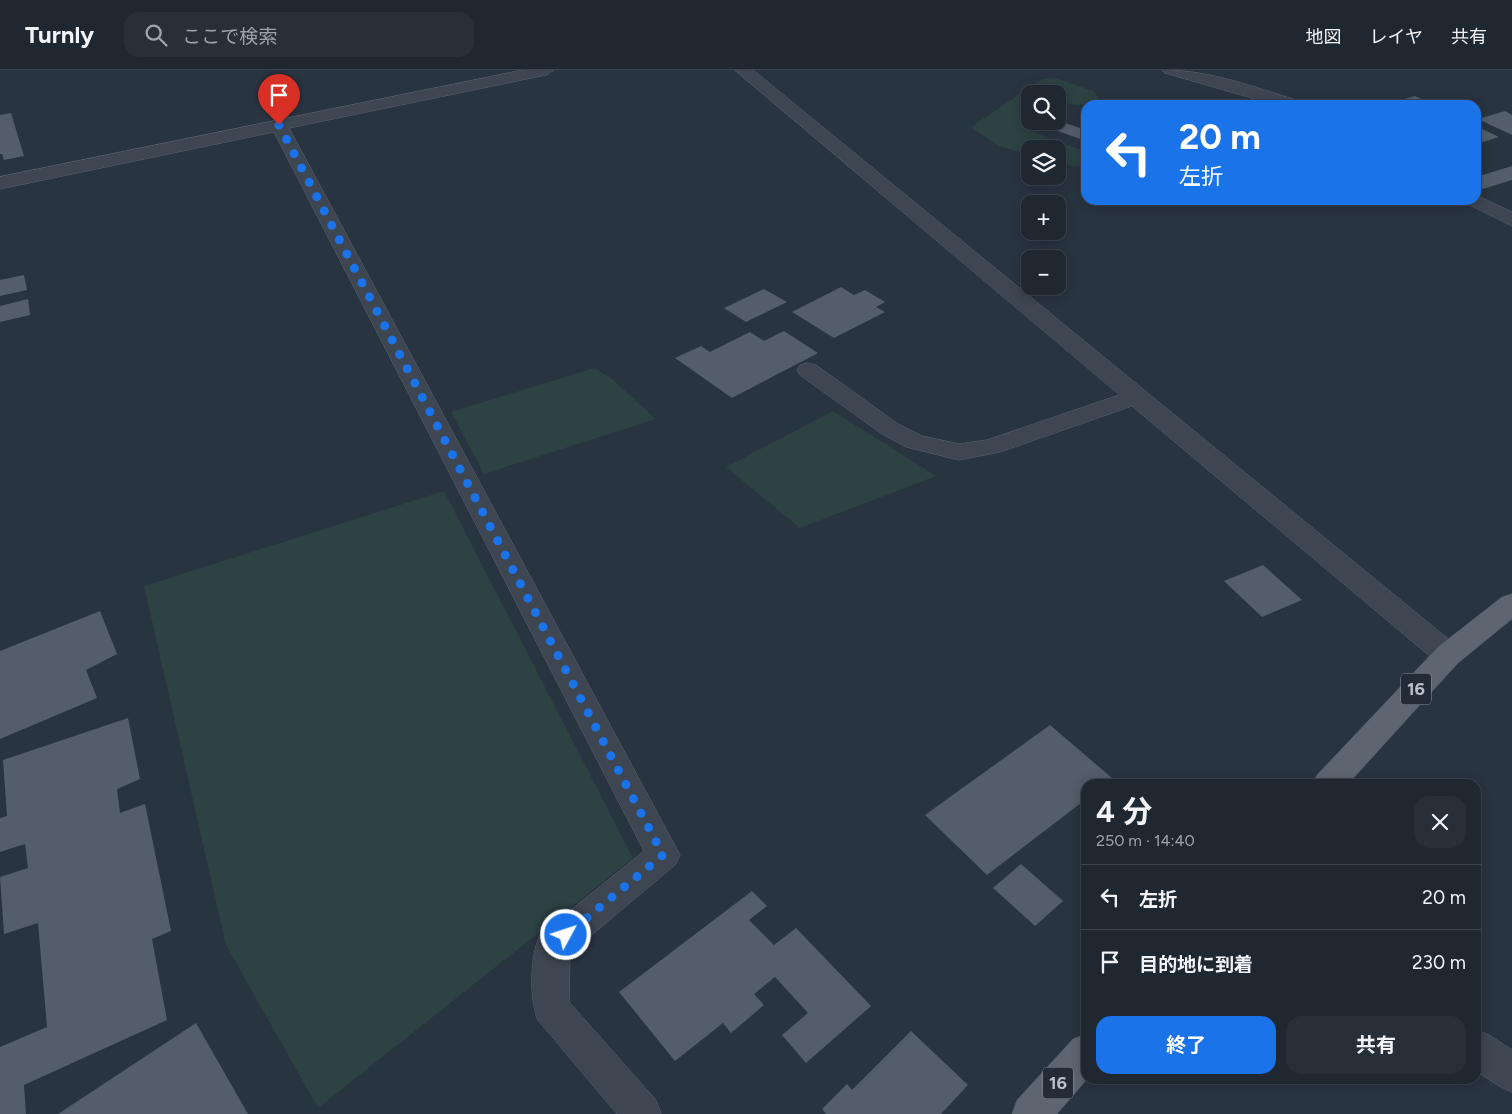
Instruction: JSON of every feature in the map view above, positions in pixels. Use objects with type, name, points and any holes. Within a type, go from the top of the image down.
[{"type":"main road","name":"16","points":[[1333,779],[1448,655],[1512,604]]},
{"type":"main road","name":"16","points":[[1031,1114],[1081,1058]]},
{"type":"street","points":[[0,183],[546,70]]},
{"type":"street","points":[[743,70],[1448,655]]},
{"type":"street","points":[[1171,70],[1237,87],[1277,100]]},
{"type":"street","points":[[279,125],[663,855],[552,946],[551,1008],[642,1114]]},
{"type":"street","points":[[1481,203],[1512,220]]},
{"type":"street","points":[[808,370],[890,429],[915,442],[958,452],[991,447],[1138,396]]},
{"type":"street","points":[[1481,1051],[1512,1073]]},
{"type":"green space","points":[[1055,78],[1093,91],[1099,98],[1098,100],[1081,100],[1081,105],[1066,103],[1066,85],[1033,85],[1044,79]]},
{"type":"green space","points":[[1021,93],[1021,130],[1030,130],[1055,140],[1021,140],[1021,152],[999,146],[971,127]]},
{"type":"green space","points":[[1066,144],[1081,150],[1081,165],[1066,164]]},
{"type":"green space","points":[[594,368],[612,379],[656,419],[484,474],[451,412]]},
{"type":"green space","points":[[833,411],[936,476],[800,528],[726,467]]},
{"type":"green space","points":[[444,491],[633,858],[318,1108],[226,945],[144,586]]},
{"type":"building","points":[[1415,96],[1424,100],[1400,100]]},
{"type":"building","points":[[1505,111],[1512,115],[1512,135],[1481,120],[1481,118]]},
{"type":"building","points":[[11,113],[24,156],[4,160],[2,154],[0,154],[0,115]]},
{"type":"building","points":[[1066,123],[1081,128],[1081,139],[1055,130],[1066,130]]},
{"type":"building","points":[[1481,128],[1499,137],[1481,142]]},
{"type":"building","points":[[1512,166],[1512,180],[1483,189],[1481,188],[1481,175]]},
{"type":"building","points":[[24,275],[27,290],[0,296],[0,280]]},
{"type":"building","points":[[841,287],[854,295],[865,290],[885,302],[876,307],[885,312],[834,338],[792,312]]},
{"type":"building","points":[[764,289],[787,302],[746,322],[724,308]]},
{"type":"building","points":[[28,299],[30,315],[0,322],[0,306]]},
{"type":"building","points":[[784,331],[818,353],[732,398],[675,358],[701,346],[710,352],[750,332],[764,341]]},
{"type":"building","points":[[1263,565],[1302,600],[1262,617],[1224,581]]},
{"type":"building","points":[[100,611],[117,654],[86,670],[97,698],[0,739],[0,651]]},
{"type":"building","points":[[128,718],[140,779],[117,789],[120,813],[145,804],[171,931],[152,939],[167,1020],[24,1085],[26,1114],[0,1114],[0,1047],[47,1027],[38,923],[4,934],[0,877],[28,868],[25,844],[0,852],[0,818],[7,816],[3,760]]},
{"type":"building","points":[[1050,725],[1113,779],[1081,779],[1081,803],[987,875],[925,815]]},
{"type":"building","points":[[1021,864],[1063,901],[1035,926],[993,888]]},
{"type":"building","points":[[752,891],[767,906],[749,920],[774,945],[796,928],[871,1006],[806,1063],[782,1035],[808,1013],[775,977],[754,994],[764,1005],[731,1033],[723,1023],[675,1061],[619,992]]},
{"type":"building","points":[[196,1023],[248,1114],[58,1114]]},
{"type":"building","points":[[911,1031],[968,1085],[941,1114],[826,1114],[822,1109],[847,1084],[852,1090]]},
{"type":"route","points":[[279,125],[663,855],[566,935]]}]
